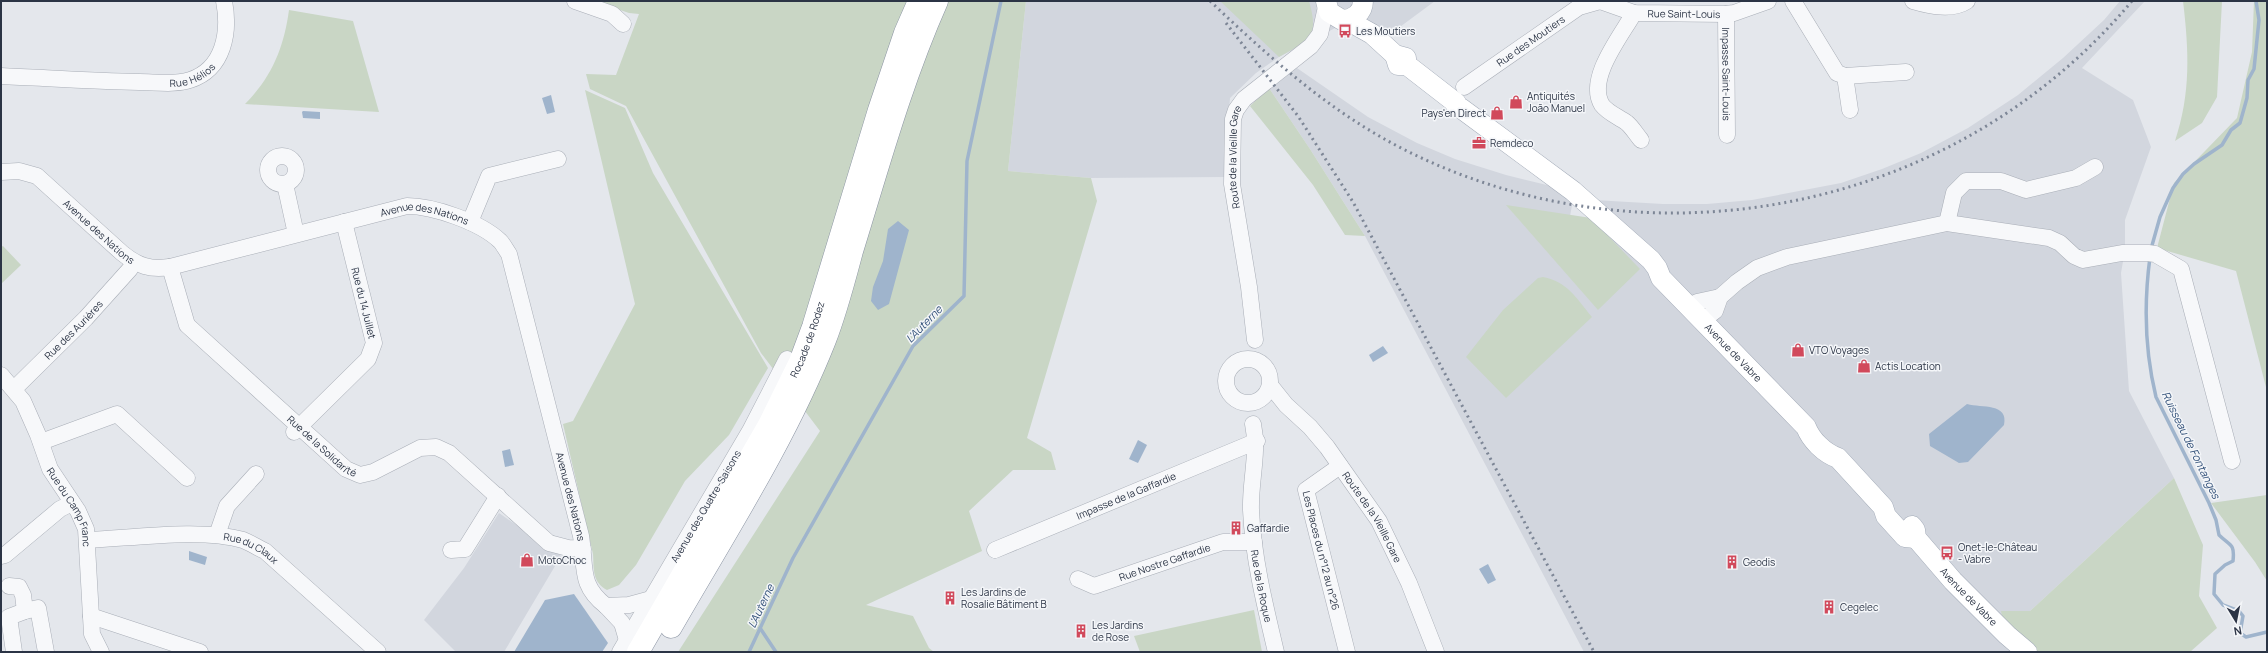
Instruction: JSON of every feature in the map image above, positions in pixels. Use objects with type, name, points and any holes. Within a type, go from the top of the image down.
[{"type":"highway","name":"Rocade de Rodez","points":[[629,648],[769,425],[800,362],[813,327],[879,110],[905,33],[919,1]]},
{"type":"highway","name":"Rocade de Rodez","points":[[656,652],[775,448],[803,394],[826,338],[899,98],[921,38],[937,1]]},
{"type":"highway","points":[[787,359],[826,252],[864,135],[879,110]]},
{"type":"main road","name":"Avenue de Vabre","points":[[1343,9],[1401,60],[1455,98],[1573,191],[1618,233],[1652,274],[1661,278],[1806,426],[1815,429],[1835,449],[1838,458],[1883,507],[1893,509],[1916,530],[1916,538],[1953,581],[2026,652]]},
{"type":"street","name":"Rue Hélios","points":[[1,76],[103,81],[175,82],[190,80],[202,74],[212,66],[224,49],[224,1]]},
{"type":"street","points":[[575,1],[612,14],[623,24]]},
{"type":"street","name":"Rue Saint-Louis","points":[[1600,1],[1634,14],[1708,7],[1726,14],[1734,13],[1768,1]]},
{"type":"street","name":"Rue des Moutiers","points":[[1455,98],[1579,7],[1600,1]]},
{"type":"street","points":[[1793,1],[1837,74],[1845,76],[1906,72]]},
{"type":"street","points":[[1913,1],[1932,6],[1945,6],[1967,1]]},
{"type":"street","name":"Route de la Vieille Gare","points":[[1261,363],[1255,340],[1249,287],[1232,184],[1233,118],[1236,110],[1244,99],[1311,46],[1343,9]]},
{"type":"street","points":[[1634,14],[1600,72],[1597,88],[1602,104],[1611,114],[1628,124],[1640,140]]},
{"type":"street","name":"Impasse Saint-Louis","points":[[1726,14],[1727,135]]},
{"type":"street","points":[[1845,76],[1850,110]]},
{"type":"street","points":[[470,222],[489,176],[558,159]]},
{"type":"street","points":[[1947,223],[1954,193],[1966,181],[2001,181],[2026,190],[2076,178],[2095,167]]},
{"type":"street","name":"Avenue des Nations","points":[[1,172],[19,171],[37,176],[136,264],[150,268],[170,267],[407,206],[422,206],[470,222],[499,241],[509,254],[583,549],[586,584],[596,598],[622,623],[629,648]]},
{"type":"street","points":[[285,184],[296,234]]},
{"type":"street","name":"Rue du 14 Juillet","points":[[297,430],[368,359],[374,343],[344,222]]},
{"type":"street","points":[[1696,315],[1697,302],[1720,297],[1737,282],[1757,268],[1787,257],[1947,223],[2049,238],[2060,243],[2074,256],[2083,260],[2122,253],[2151,253],[2181,269],[2232,461]]},
{"type":"street","name":"Rue de la Solidarité","points":[[170,267],[187,324],[297,430],[346,469],[360,475],[373,472],[420,448],[436,447],[449,453],[549,543],[568,548],[583,549]]},
{"type":"street","name":"Rue des Aurières","points":[[14,389],[86,318],[130,268]]},
{"type":"street","points":[[1241,360],[1255,360],[1261,363],[1269,372],[1264,395],[1252,404],[1239,402],[1228,393],[1226,378],[1231,367],[1241,360],[1255,340]]},
{"type":"street","name":"Avenue des Quatre-Saisons","points":[[629,648],[651,599],[751,429],[787,359]]},
{"type":"street","name":"Rue du Camp Franc","points":[[1,376],[23,401],[41,442],[50,469],[78,511],[86,530],[88,540],[92,634],[101,652]]},
{"type":"street","name":"Route de la Vieille Gare","points":[[1264,395],[1282,400],[1310,427],[1379,521],[1409,583],[1436,652]]},
{"type":"street","name":"Rue de la Roque","points":[[1253,424],[1264,395]]},
{"type":"street","name":"Rue de la Roque","points":[[1239,402],[1247,417],[1253,424],[1256,441],[1251,509],[1254,542],[1276,652]]},
{"type":"street","points":[[41,442],[117,414],[187,478]]},
{"type":"street","name":"Impasse de la Gaffardie","points":[[995,550],[1256,441]]},
{"type":"street","name":"Les Places du n°12 au n°26","points":[[1340,466],[1306,490],[1346,652]]},
{"type":"street","points":[[217,535],[226,506],[256,474]]},
{"type":"street","points":[[451,550],[465,549],[498,496]]},
{"type":"street","points":[[1,556],[5,555],[60,509],[72,503]]},
{"type":"street","name":"Rue du Claux","points":[[88,540],[194,534],[217,535],[244,541],[265,551],[378,652]]},
{"type":"street","name":"Rue Nostre Gaffardie","points":[[1078,579],[1094,586],[1223,542],[1254,542]]},
{"type":"street","points":[[9,586],[19,587],[23,595],[25,611]]},
{"type":"street","points":[[606,606],[629,606],[651,599]]},
{"type":"street","points":[[14,652],[9,617],[38,608],[46,652]]},
{"type":"street","points":[[92,616],[200,652]]},
{"type":"shaded area","points":[[1026,1],[1435,1],[1389,35],[1339,26],[1279,57],[1256,73],[1230,98],[1224,177],[1091,178],[1008,171]]},
{"type":"shaded area","points":[[2120,1],[2145,1],[2082,68],[2133,100],[2151,147],[2125,220],[2125,250],[2121,273],[2129,391],[2174,478],[2030,611],[2030,652],[1584,652],[1365,236],[1310,149],[1269,88],[1294,66],[1368,117],[1417,143],[1455,159],[1506,175],[1551,186],[1573,200],[1570,216],[1615,221],[1594,200],[1663,204],[1707,204],[1752,200],[1841,183],[1882,169],[1921,153],[1968,128],[2018,95],[2063,58],[2104,20]]},
{"type":"shaded area","points":[[499,513],[561,556],[504,652],[456,652],[424,620],[464,568]]},
{"type":"green space","points":[[594,1],[1026,1],[1008,171],[1091,178],[1097,201],[1027,438],[1051,452],[1056,470],[1013,470],[969,511],[982,551],[866,605],[913,616],[929,648],[934,652],[678,652],[820,431],[761,353],[626,106],[590,89],[586,74],[616,75],[639,14],[629,13]]},
{"type":"green space","points":[[1220,1],[1309,1],[1313,23],[1312,31],[1304,42],[1279,57]]},
{"type":"green space","points":[[2183,1],[2222,1],[2217,97],[2202,123],[2175,141],[2184,106],[2187,72],[2187,37]]},
{"type":"green space","points":[[2254,1],[2267,1],[2267,391],[2236,271],[2157,248],[2174,183],[2237,118],[2252,52]]},
{"type":"green space","points":[[289,10],[353,21],[379,112],[245,104],[263,83],[275,61],[284,36]]},
{"type":"green space","points":[[1269,88],[1310,149],[1365,236],[1345,235],[1313,185],[1250,106]]},
{"type":"green space","points":[[585,90],[625,108],[653,173],[768,368],[729,435],[685,481],[636,565],[619,585],[607,590],[602,587],[596,579],[593,554],[563,424],[573,421],[635,304]]},
{"type":"green space","points":[[1506,205],[1591,218],[1640,269],[1598,310]]},
{"type":"green space","points":[[3,246],[21,265],[1,284],[1,247]]},
{"type":"green space","points":[[1543,277],[1559,282],[1576,297],[1592,317],[1506,398],[1466,357],[1503,310],[1538,278]]},
{"type":"green space","points":[[2174,478],[2203,545],[2199,596],[2217,628],[2190,652],[2035,652],[2002,616],[2001,611],[2030,611]]},
{"type":"green space","points":[[2267,495],[2267,581],[2255,562],[2211,503]]},
{"type":"green space","points":[[1254,610],[1262,652],[1140,652],[1134,636]]},
{"type":"water","points":[[551,95],[555,112],[547,114],[542,98]]},
{"type":"water","points":[[303,111],[320,112],[320,119],[303,118]]},
{"type":"water","points":[[898,221],[909,230],[889,304],[878,310],[871,301],[873,287],[883,261],[888,229]]},
{"type":"water","points":[[1383,346],[1388,353],[1373,362],[1369,355]]},
{"type":"water","points":[[1967,404],[1998,410],[2002,413],[2004,418],[2004,425],[1968,462],[1959,463],[1930,446],[1929,434]]},
{"type":"water","points":[[1138,440],[1147,445],[1138,463],[1129,459]]},
{"type":"water","points":[[510,449],[514,465],[505,467],[502,451]]},
{"type":"water","points":[[189,551],[207,557],[205,565],[189,560]]},
{"type":"water","points":[[1488,564],[1496,580],[1488,584],[1479,569]]},
{"type":"water","points":[[574,594],[608,643],[602,652],[514,652],[545,600]]},
{"type":"waterway","name":"L'Auterne","points":[[749,652],[793,558],[913,346],[964,296],[967,161],[1001,1]]},
{"type":"waterway","name":"Ruisseau de Fontanges","points":[[2151,249],[2160,217],[2173,188],[2183,174],[2194,164],[2222,145],[2231,130],[2240,123],[2247,98],[2248,80],[2254,69],[2259,20],[2256,1]]},
{"type":"waterway","name":"Ruisseau de Fontanges","points":[[2150,257],[2146,309],[2148,345],[2152,380],[2156,397],[2209,503],[2216,520],[2219,535],[2231,545],[2233,551],[2233,561],[2225,565],[2215,574],[2214,594],[2223,605],[2239,611],[2243,616],[2240,633],[2246,637],[2267,632]]},
{"type":"waterway","points":[[760,628],[776,652]]},
{"type":"railway","points":[[1210,1],[1255,43],[1302,83],[1351,119],[1405,150],[1499,188],[1597,208],[1696,213],[1794,201],[1889,173],[1979,131],[2060,73],[2132,1]]},
{"type":"railway","points":[[1226,23],[1298,116],[1353,202],[1594,652]]},
{"type":"place","name":"Les Moutiers","points":[[1345,31]]},
{"type":"place","name":"Antiquités João Manuel","points":[[1516,102]]},
{"type":"place","name":"Pays'en Direct","points":[[1497,113]]},
{"type":"place","name":"Remdeco","points":[[1479,143]]},
{"type":"place","name":"VTO Voyages","points":[[1798,350]]},
{"type":"place","name":"Actis Location","points":[[1864,366]]},
{"type":"place","name":"Gaffardie","points":[[1236,528]]},
{"type":"place","name":"Onet-le-Château - Vabre","points":[[1947,553]]},
{"type":"place","name":"MotoChoc","points":[[527,560]]},
{"type":"place","name":"Geodis","points":[[1732,562]]},
{"type":"place","name":"Les Jardins de Rosalie Bâtiment B","points":[[950,598]]},
{"type":"place","name":"Cegelec","points":[[1829,607]]},
{"type":"place","name":"Les Jardins de Rose","points":[[1081,631]]}]
